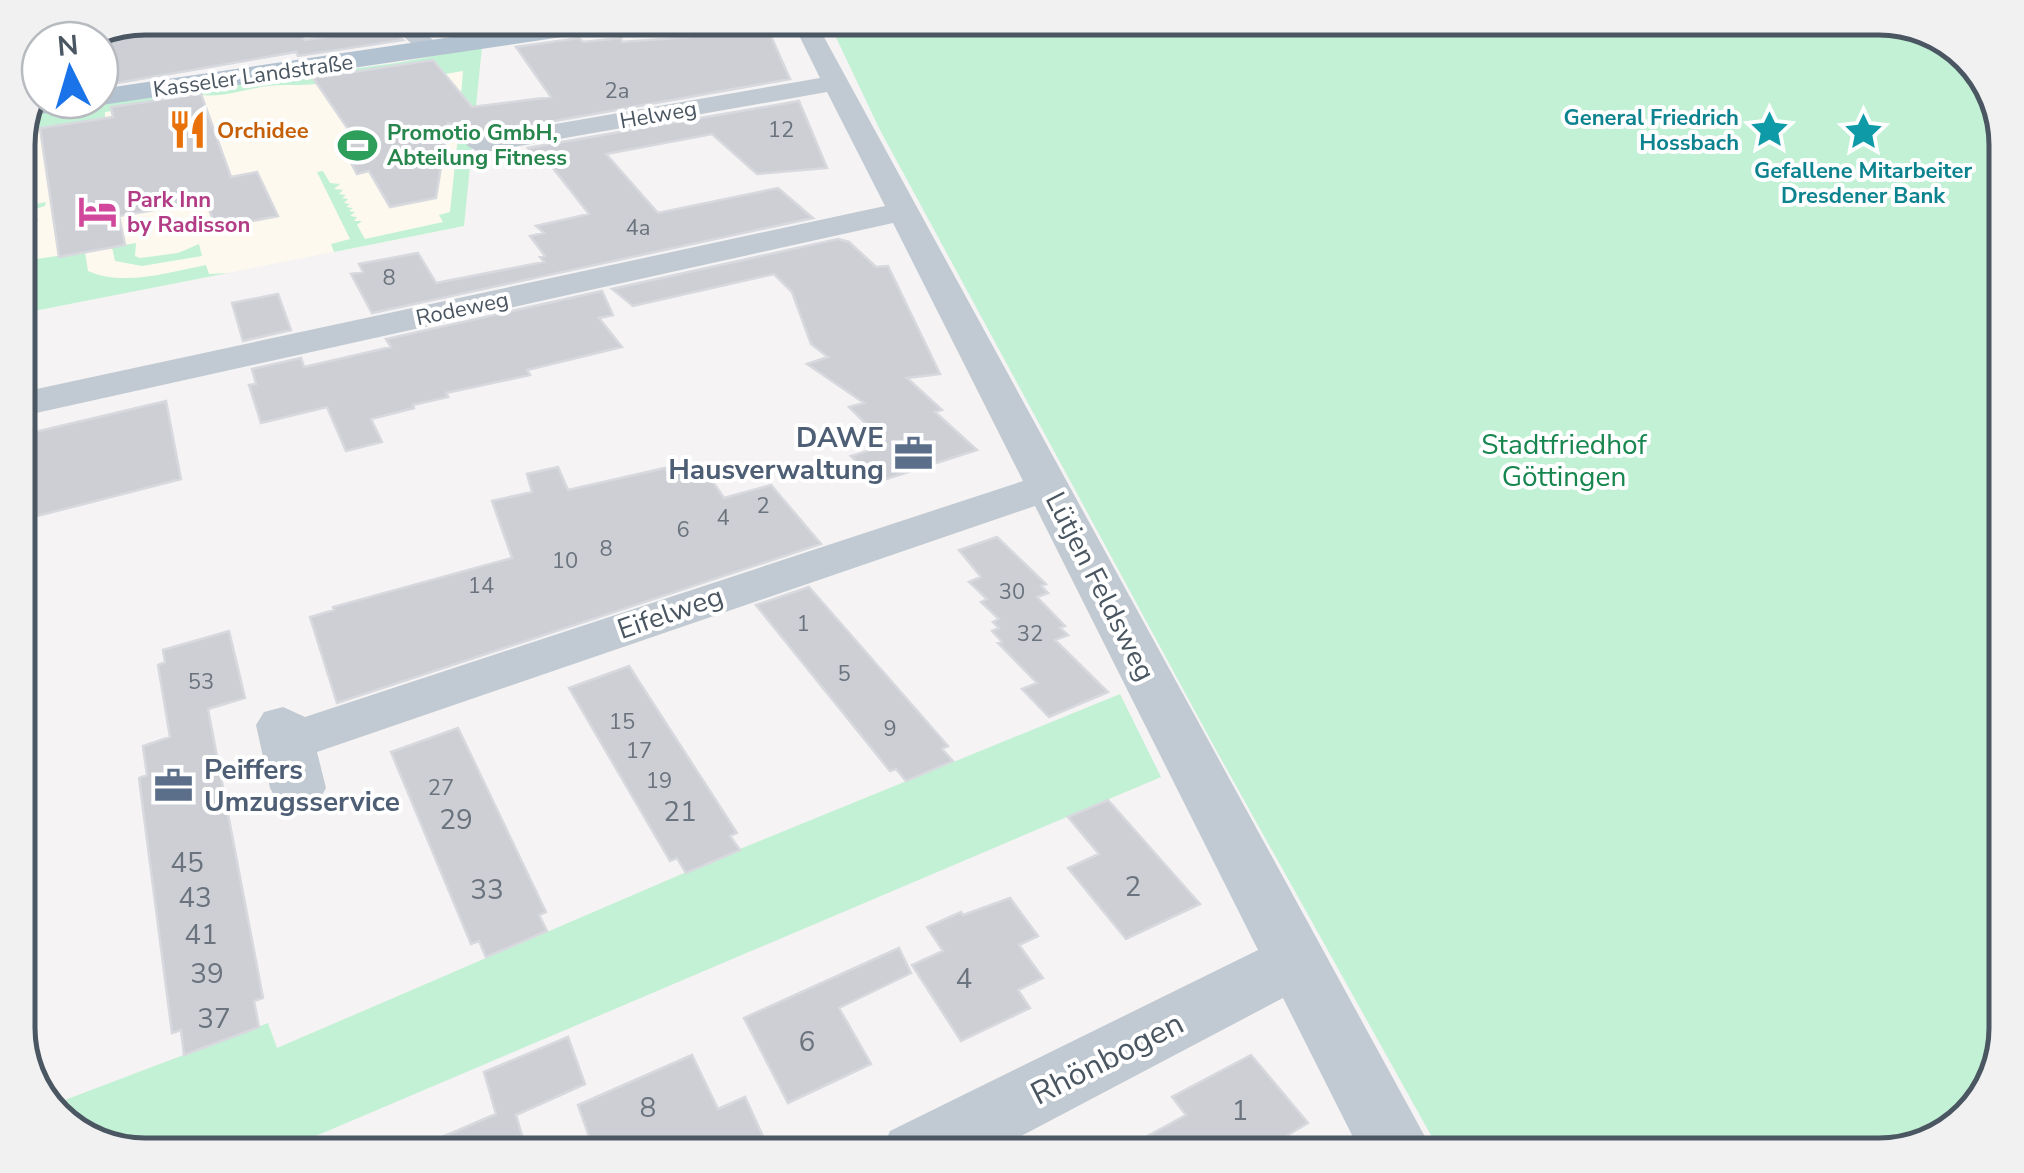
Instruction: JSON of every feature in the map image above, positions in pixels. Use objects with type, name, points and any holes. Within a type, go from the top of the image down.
[{"type":"main road","name":"Kasseler Landstraße","points":[[120,87],[468,35]]},
{"type":"main road","name":"Kasseler Landstraße","points":[[120,95],[528,35]]},
{"type":"street","points":[[414,35],[422,42]]},
{"type":"street","name":"Lütjen Feldsweg","points":[[809,35],[1054,493],[1390,1138]]},
{"type":"street","name":"Helweg","points":[[480,144],[836,83]]},
{"type":"street","name":"Rodeweg","points":[[35,401],[905,212]]},
{"type":"street","name":"Eifelweg","points":[[289,751],[1026,493],[1054,493]]},
{"type":"street","name":"Rhönbogen","points":[[951,1138],[1297,960]]},
{"type":"shaded area","points":[[482,47],[464,226],[35,311],[35,138],[38,120],[120,120],[120,101],[396,63]]},
{"type":"green space","name":"Stadtfriedhof Göttingen","points":[[835,35],[1879,35],[1921,43],[1957,67],[1978,97],[1989,138],[1989,1028],[1981,1070],[1957,1106],[1921,1130],[1879,1138],[1433,1138],[1215,748],[880,130]]},
{"type":"green space","points":[[482,47],[464,226],[334,252],[331,244],[350,239],[317,172],[323,171],[330,183],[340,184],[334,189],[343,190],[339,194],[346,195],[342,198],[348,199],[344,203],[350,204],[346,207],[353,208],[349,211],[355,212],[350,216],[357,217],[354,221],[362,221],[357,225],[365,239],[443,222],[439,215],[450,212],[459,126],[471,104],[461,96],[463,71],[445,74],[440,68],[212,95],[202,95],[200,89],[396,63]]},
{"type":"green space","points":[[164,95],[175,102],[120,110],[120,101]]},
{"type":"green space","points":[[38,120],[91,120],[37,128]]},
{"type":"green space","points":[[136,243],[135,256],[140,258],[178,253],[199,244],[202,256],[142,266],[115,261],[112,247]]},
{"type":"green space","points":[[35,249],[36,259],[85,252],[88,271],[116,278],[147,277],[206,265],[209,274],[228,273],[35,311]]},
{"type":"green space","points":[[1120,694],[1161,777],[311,1138],[131,1137],[103,1130],[63,1101],[268,1023],[277,1048],[740,849]]},
{"type":"building","points":[[300,35],[305,40],[340,35],[398,35],[403,40],[298,56],[296,52],[120,82],[120,39],[131,36]]},
{"type":"building","points":[[771,35],[790,79],[476,135],[448,123],[436,198],[390,207],[369,171],[357,174],[341,144],[357,142],[313,78],[433,60],[472,107],[551,97],[516,47],[579,38],[583,42],[621,38],[622,42]]},
{"type":"building","points":[[201,94],[231,177],[257,172],[278,216],[216,228],[206,201],[119,216],[125,245],[59,257],[40,128],[120,120],[120,106]]},
{"type":"building","points":[[799,101],[827,168],[757,174],[712,134],[606,154],[658,213],[778,188],[813,218],[372,313],[351,274],[363,272],[359,264],[418,253],[436,283],[544,262],[540,257],[545,256],[530,236],[544,233],[536,226],[589,214],[541,153],[533,155],[528,148]]},
{"type":"building","points":[[838,239],[849,242],[876,267],[888,266],[940,374],[907,378],[942,410],[935,412],[977,450],[877,482],[851,456],[887,445],[849,407],[864,403],[807,364],[828,357],[811,344],[792,292],[774,274],[633,306],[612,289]]},
{"type":"building","points":[[602,291],[613,315],[599,318],[622,347],[527,370],[530,375],[446,393],[448,397],[371,419],[382,442],[346,451],[327,407],[261,423],[249,385],[256,384],[252,369],[301,358],[304,367],[391,347],[386,339]]},
{"type":"building","points":[[278,294],[291,330],[243,341],[232,303]]},
{"type":"building","points":[[166,401],[181,479],[35,517],[35,432]]},
{"type":"building","points":[[701,465],[724,498],[771,485],[821,544],[337,703],[310,617],[334,610],[333,607],[512,558],[492,501],[532,492],[527,474],[558,467],[568,490],[665,468],[669,474]]},
{"type":"building","points":[[997,537],[1046,584],[1041,586],[1048,593],[1037,597],[1065,626],[1060,628],[1068,635],[1055,640],[1108,692],[1049,717],[1022,689],[1037,683],[998,643],[1002,642],[992,631],[999,628],[993,622],[999,619],[981,602],[987,599],[969,582],[981,577],[959,550]]},
{"type":"building","points":[[809,587],[948,746],[942,749],[953,761],[906,781],[896,769],[890,771],[756,605]]},
{"type":"building","points":[[229,631],[245,698],[208,709],[263,998],[254,1001],[259,1027],[184,1055],[181,1030],[172,1033],[139,778],[147,775],[143,746],[170,737],[158,665],[165,662],[163,650]]},
{"type":"building","points":[[629,666],[737,833],[730,836],[740,850],[686,873],[677,858],[670,861],[569,688]]},
{"type":"building","points":[[458,728],[546,912],[539,915],[547,931],[486,957],[479,941],[471,944],[391,752]]},
{"type":"building","points":[[1108,800],[1200,904],[1126,939],[1068,868],[1099,854],[1068,817]]},
{"type":"building","points":[[1010,898],[1038,936],[1019,945],[1043,978],[1018,990],[1030,1008],[961,1041],[912,965],[943,951],[927,927]]},
{"type":"building","points":[[899,948],[911,973],[839,1008],[871,1064],[788,1103],[744,1018]]},
{"type":"building","points":[[568,1037],[585,1084],[516,1115],[523,1138],[440,1138],[496,1114],[484,1072]]},
{"type":"building","points":[[692,1055],[718,1109],[745,1097],[764,1138],[590,1138],[578,1105]]},
{"type":"building","points":[[1251,1055],[1308,1123],[1283,1138],[1144,1138],[1186,1115],[1172,1097]]},
{"type":"place","name":"Orchidee","points":[[187,130]]},
{"type":"place","name":"General Friedrich Hossbach","points":[[1769,130]]},
{"type":"place","name":"Gefallene Mitarbeiter Dresdener Bank","points":[[1863,131]]},
{"type":"place","name":"Promotio GmbH, Abteilung Fitness","points":[[357,145]]},
{"type":"place","name":"Park Inn by Radisson","points":[[97,212]]},
{"type":"place","name":"DAWE Hausverwaltung","points":[[914,453]]},
{"type":"place","name":"Peiffers Umzugsservice","points":[[174,785]]}]
